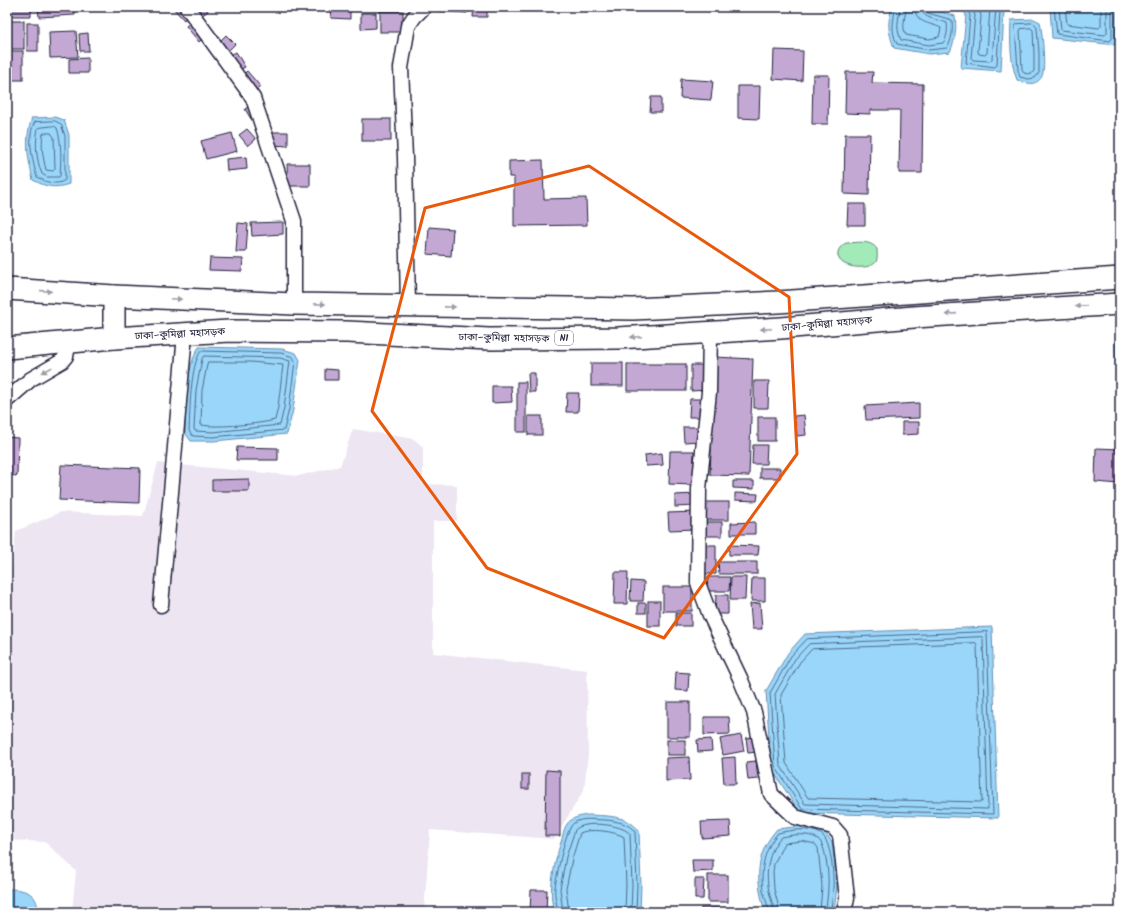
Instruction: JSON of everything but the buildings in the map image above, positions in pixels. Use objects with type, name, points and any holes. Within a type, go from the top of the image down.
[{"type":"highway","points":[[7,289],[114,296],[294,304],[633,309],[778,302],[1120,278]]},
{"type":"highway","points":[[911,293],[914,317]]},
{"type":"highway","points":[[114,296],[114,338]]},
{"type":"highway","name":"ঢাকা–কুমিল্লা মহাসড়ক","points":[[7,348],[114,338],[229,331],[347,332],[504,338],[618,338],[1120,304]]},
{"type":"street","points":[[187,7],[253,98],[294,221],[294,304]]},
{"type":"street","points":[[408,306],[405,157],[401,68],[408,26],[414,17],[424,7]]},
{"type":"street","points":[[710,332],[709,392],[699,489],[698,582],[710,615],[740,678],[754,712],[771,794],[795,817],[833,827],[840,835],[847,898],[844,912]]},
{"type":"street","points":[[162,605],[185,334]]},
{"type":"street","points":[[7,400],[31,379],[62,361],[66,356],[69,342]]},
{"type":"highlighted area","points":[[589,166],[789,297],[797,454],[664,638],[487,568],[372,411],[425,208]]},
{"type":"shaded area","points":[[353,429],[414,439],[423,447],[423,484],[457,485],[457,521],[433,521],[433,653],[587,670],[588,754],[584,790],[554,839],[430,830],[424,912],[72,912],[76,871],[45,842],[7,840],[7,617],[16,531],[61,512],[143,516],[158,463],[298,476],[340,466]]},
{"type":"green space","points":[[863,242],[871,244],[877,249],[876,262],[867,267],[853,267],[842,262],[838,258],[838,252],[839,249],[846,243]]},
{"type":"water","points":[[892,7],[924,8],[955,16],[955,35],[950,52],[929,54],[894,48],[890,37],[889,28],[889,18]]},
{"type":"water","points":[[961,7],[1025,7],[1004,10],[1001,71],[961,68],[966,15]]},
{"type":"water","points":[[1050,7],[1116,7],[1116,45],[1052,38]]},
{"type":"water","points":[[1034,19],[1040,22],[1043,41],[1044,65],[1041,78],[1038,81],[1025,83],[1017,80],[1013,66],[1011,51],[1011,20]]},
{"type":"water","points":[[55,117],[64,120],[69,135],[69,184],[55,187],[46,186],[33,180],[28,157],[27,141],[32,118]]},
{"type":"water","points":[[1120,339],[1120,438],[1118,438],[1115,341]]},
{"type":"water","points":[[199,347],[282,349],[296,353],[300,360],[293,410],[287,434],[214,441],[191,441],[185,433],[187,388],[191,366]]},
{"type":"water","points":[[992,627],[998,818],[800,813],[771,768],[766,691],[788,653],[805,634]]},
{"type":"water","points":[[589,815],[617,817],[629,822],[639,831],[641,885],[640,912],[555,912],[552,905],[551,896],[553,876],[564,829],[574,818]]},
{"type":"water","points":[[802,826],[815,827],[825,832],[832,842],[837,886],[834,912],[765,912],[759,879],[759,869],[764,849],[777,829]]},
{"type":"water","points":[[7,889],[29,893],[36,900],[38,912],[7,912]]}]
